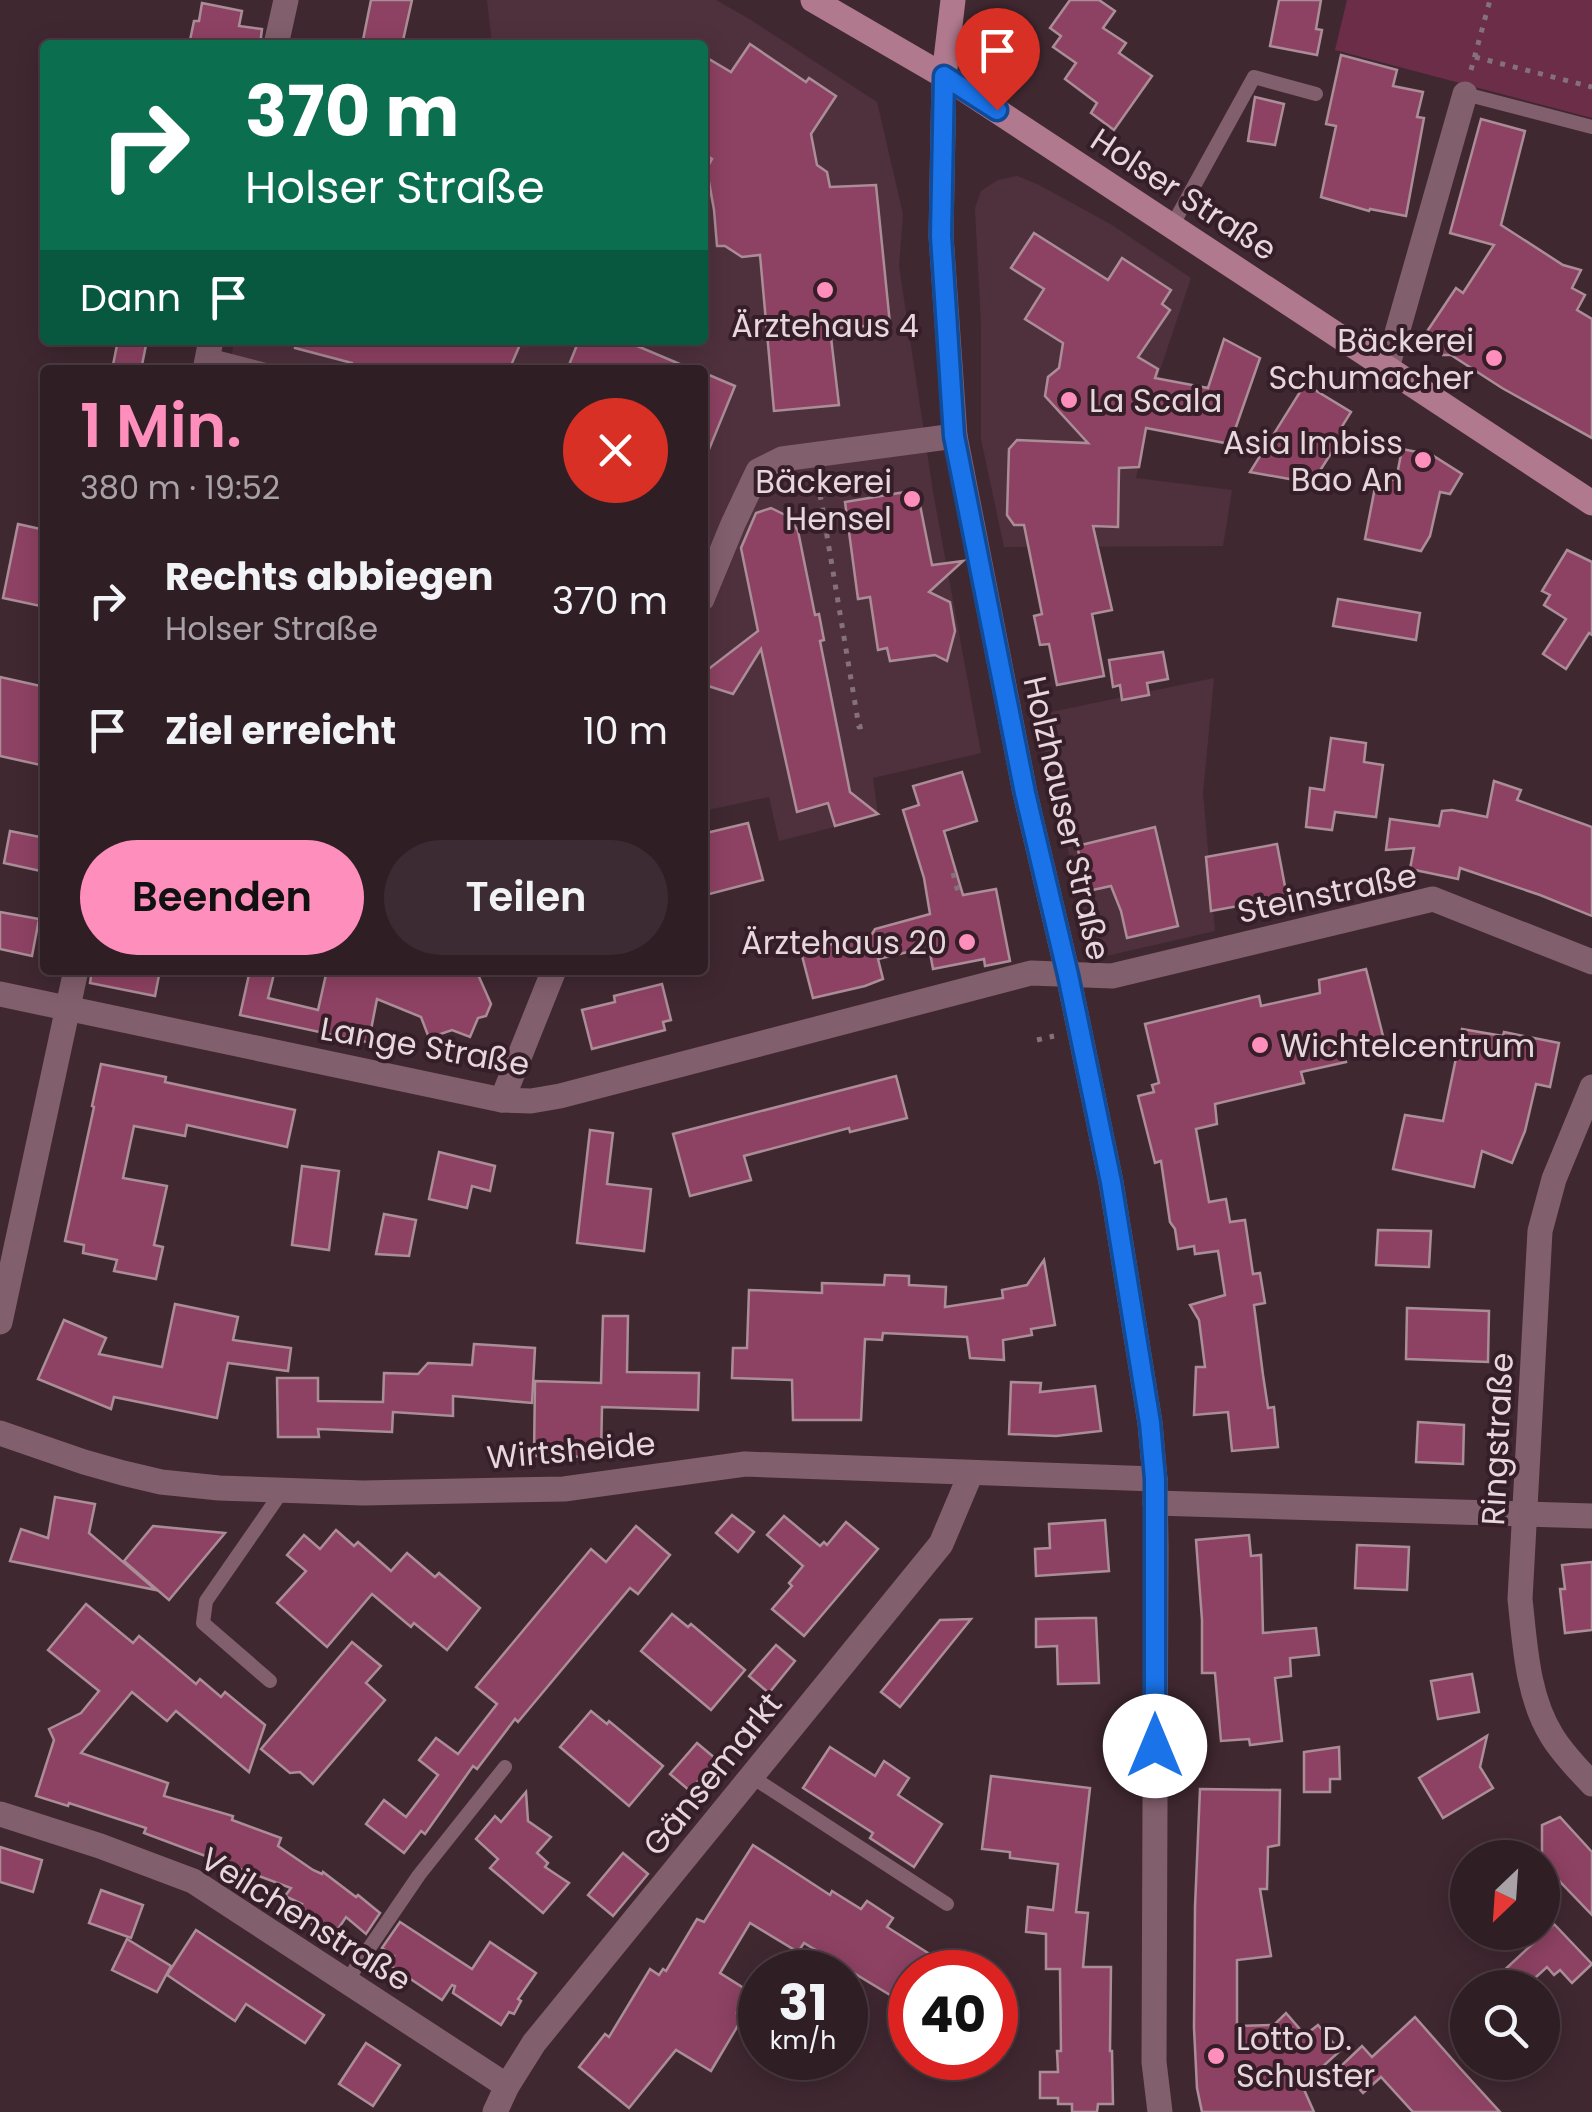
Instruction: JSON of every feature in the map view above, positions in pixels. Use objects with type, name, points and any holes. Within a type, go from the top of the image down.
[{"type":"main road","name":"Holser Straße","points":[[813,0],[944,76],[1592,504]]},
{"type":"main road","points":[[944,76],[954,0]]},
{"type":"street","points":[[277,40],[286,0]]},
{"type":"street","name":"Holzhauser Straße","points":[[944,76],[941,236],[954,436],[1025,793],[1111,1182],[1150,1423],[1155,1491],[1154,2062],[1160,2112]]},
{"type":"street","points":[[1387,368],[1465,94]]},
{"type":"street","points":[[708,584],[758,471],[782,459],[954,436]]},
{"type":"street","name":"Steinstraße","points":[[1068,975],[1112,976],[1432,899],[1592,962]]},
{"type":"street","name":"Lange Straße","points":[[0,994],[502,1100],[530,1101],[1031,973],[1068,975]]},
{"type":"street","points":[[0,1322],[75,975]]},
{"type":"street","points":[[502,1100],[552,975]]},
{"type":"street","name":"Ringstraße","points":[[1592,1088],[1554,1179],[1540,1232],[1520,1598],[1535,1696],[1550,1734],[1592,1784]]},
{"type":"street","name":"Wirtsheide","points":[[0,1432],[84,1462],[161,1482],[218,1488],[363,1493],[564,1489],[745,1464],[971,1473],[1155,1491],[1592,1516]]},
{"type":"street","name":"Gänsemarkt","points":[[496,2112],[534,2043],[942,1544],[971,1473]]},
{"type":"street","name":"Veilchenstraße","points":[[0,1814],[193,1881],[507,2086]]},
{"type":"lane","points":[[1172,226],[1254,77],[1316,94]]},
{"type":"lane","points":[[1465,94],[1592,126]]},
{"type":"lane","points":[[208,355],[247,365]]},
{"type":"lane","points":[[270,1681],[203,1622],[206,1601],[283,1490]]},
{"type":"lane","points":[[346,1982],[418,1876],[504,1767]]},
{"type":"lane","points":[[752,1777],[947,1904]]},
{"type":"path","points":[[1465,94],[1490,0]]},
{"type":"path","points":[[1475,57],[1592,87]]},
{"type":"path","points":[[814,454],[859,727],[868,725]]},
{"type":"path","points":[[953,874],[959,896]]},
{"type":"shaded area","points":[[487,0],[716,0],[877,102],[903,214],[899,266],[933,492],[981,753],[873,778],[878,816],[779,841],[769,797],[708,810],[708,365],[229,365],[234,345],[708,345],[708,40],[491,40]]},
{"type":"shaded area","points":[[1347,0],[1592,0],[1592,118],[1335,50]]},
{"type":"shaded area","points":[[1017,176],[1112,225],[1191,278],[1160,370],[1136,478],[1232,490],[1223,546],[1004,547],[981,439],[975,208],[981,191],[998,180]]},
{"type":"shaded area","points":[[1214,678],[1203,793],[1215,931],[1093,959],[1037,715]]},
{"type":"building","points":[[371,0],[412,0],[403,40],[363,40]]},
{"type":"building","points":[[1070,0],[1099,0],[1115,11],[1103,28],[1126,43],[1119,53],[1152,76],[1114,130],[1091,113],[1097,103],[1065,79],[1076,63],[1053,47],[1061,36],[1050,28]]},
{"type":"building","points":[[1279,0],[1321,0],[1316,29],[1322,30],[1317,55],[1270,46]]},
{"type":"building","points":[[202,3],[242,11],[239,26],[262,29],[261,40],[190,40],[194,21],[199,21]]},
{"type":"building","name":"Ärztehaus 4","points":[[750,44],[806,82],[809,78],[836,96],[811,134],[817,165],[827,172],[830,187],[876,185],[890,324],[830,329],[839,405],[774,411],[760,255],[742,257],[725,246],[717,246],[708,181],[712,159],[708,157],[708,59],[731,72]]},
{"type":"building","points":[[1341,55],[1397,70],[1393,86],[1423,92],[1417,117],[1424,118],[1406,216],[1369,211],[1321,197],[1336,126],[1326,124]]},
{"type":"building","points":[[1255,97],[1284,104],[1275,145],[1248,141]]},
{"type":"building","points":[[1481,119],[1525,131],[1501,225],[1563,265],[1581,270],[1572,288],[1585,295],[1577,310],[1592,319],[1592,438],[1451,355],[1443,355],[1441,347],[1424,336],[1456,288],[1463,293],[1494,245],[1450,233]]},
{"type":"building","points":[[1034,233],[1108,280],[1122,258],[1171,290],[1162,304],[1170,310],[1138,357],[1158,369],[1155,378],[1208,388],[1224,339],[1260,358],[1230,444],[1146,428],[1139,467],[1119,468],[1118,527],[1093,526],[1112,610],[1092,614],[1104,676],[1057,685],[1049,644],[1040,645],[1034,616],[1042,614],[1024,525],[1014,525],[1007,515],[1009,449],[1017,440],[1088,443],[1045,396],[1048,377],[1059,368],[1063,343],[1025,319],[1044,289],[1011,268]]},
{"type":"building","points":[[117,345],[146,345],[142,365],[113,365]]},
{"type":"building","points":[[520,345],[511,365],[352,365],[295,348]]},
{"type":"building","points":[[577,345],[635,345],[682,365],[569,365]]},
{"type":"building","points":[[708,375],[735,386],[708,452]]},
{"type":"building","points":[[1305,384],[1351,412],[1341,428],[1341,438],[1312,483],[1250,472]]},
{"type":"building","points":[[1402,449],[1432,455],[1462,474],[1450,494],[1440,492],[1430,536],[1421,551],[1365,539],[1377,477],[1396,480]]},
{"type":"building","points":[[917,490],[932,565],[963,561],[929,592],[950,602],[955,631],[947,661],[935,655],[890,661],[887,648],[878,650],[870,597],[858,599],[845,502]]},
{"type":"building","points":[[771,508],[789,517],[798,531],[815,615],[819,614],[824,640],[820,641],[850,792],[878,814],[835,826],[828,803],[797,812],[761,649],[733,694],[708,686],[708,669],[758,631],[741,548],[756,513]]},
{"type":"building","points":[[18,524],[40,529],[40,606],[3,598]]},
{"type":"building","points":[[1567,550],[1592,562],[1592,635],[1589,633],[1566,669],[1543,654],[1566,619],[1544,605],[1550,595],[1542,591]]},
{"type":"building","points":[[1338,599],[1420,613],[1416,640],[1333,626]]},
{"type":"building","points":[[1163,652],[1168,679],[1147,683],[1149,695],[1122,700],[1120,685],[1113,687],[1109,660]]},
{"type":"building","points":[[0,677],[40,686],[40,765],[0,756]]},
{"type":"building","points":[[1331,738],[1366,743],[1364,762],[1383,765],[1376,817],[1335,812],[1332,830],[1306,827],[1310,788],[1324,790]]},
{"type":"building","points":[[962,772],[977,821],[944,831],[963,895],[996,889],[1010,961],[985,966],[984,959],[933,969],[929,947],[878,959],[883,979],[813,998],[801,952],[930,914],[924,878],[903,810],[919,805],[913,786]]},
{"type":"building","points":[[1494,781],[1521,790],[1517,800],[1592,827],[1592,916],[1460,868],[1458,879],[1410,869],[1414,848],[1386,850],[1390,819],[1439,826],[1442,811],[1487,817]]},
{"type":"building","points":[[748,823],[763,880],[708,894],[708,833]]},
{"type":"building","points":[[1155,827],[1178,926],[1127,938],[1111,886],[1088,891],[1077,846]]},
{"type":"building","points":[[10,831],[40,837],[40,871],[4,863]]},
{"type":"building","points":[[1277,844],[1287,897],[1211,911],[1206,857]]},
{"type":"building","points":[[0,912],[39,919],[32,956],[0,949]]},
{"type":"building","points":[[1366,969],[1383,1036],[1341,1046],[1346,1062],[1301,1072],[1304,1083],[1215,1104],[1217,1124],[1196,1129],[1209,1202],[1226,1199],[1230,1222],[1245,1220],[1253,1274],[1260,1273],[1265,1303],[1254,1305],[1268,1408],[1274,1407],[1278,1447],[1232,1451],[1228,1412],[1194,1415],[1196,1367],[1205,1367],[1199,1320],[1190,1305],[1225,1295],[1218,1251],[1195,1254],[1194,1246],[1178,1249],[1170,1222],[1161,1161],[1155,1163],[1138,1096],[1154,1092],[1152,1085],[1159,1083],[1145,1024],[1259,996],[1261,1006],[1320,993],[1319,980]]},
{"type":"building","points":[[91,975],[159,975],[155,996],[90,983]]},
{"type":"building","points":[[249,975],[274,975],[268,998],[318,1010],[326,975],[478,975],[491,1004],[486,1016],[478,1018],[470,1037],[452,1030],[429,1038],[421,1017],[377,999],[366,1042],[240,1015]]},
{"type":"building","points":[[662,984],[671,1020],[663,1022],[665,1030],[592,1049],[582,1010],[615,1002],[614,996]]},
{"type":"building","points":[[1462,1029],[1503,1036],[1504,1032],[1559,1043],[1550,1087],[1536,1084],[1525,1131],[1512,1163],[1482,1151],[1474,1187],[1393,1169],[1405,1115],[1443,1121]]},
{"type":"building","points":[[101,1064],[295,1110],[287,1147],[187,1125],[185,1136],[134,1126],[123,1178],[167,1186],[154,1245],[163,1247],[156,1279],[114,1271],[117,1260],[83,1253],[84,1245],[65,1241]]},
{"type":"building","points":[[896,1076],[907,1118],[850,1132],[849,1128],[744,1156],[751,1180],[690,1196],[673,1134]]},
{"type":"building","points":[[590,1130],[613,1133],[607,1184],[651,1189],[644,1251],[577,1243]]},
{"type":"building","points":[[439,1152],[495,1166],[490,1191],[472,1186],[467,1208],[429,1199]]},
{"type":"building","points":[[302,1166],[339,1171],[329,1250],[292,1245]]},
{"type":"building","points":[[384,1214],[416,1220],[409,1256],[376,1254]]},
{"type":"building","points":[[1378,1230],[1431,1231],[1429,1267],[1376,1265]]},
{"type":"building","points":[[1044,1260],[1055,1325],[1031,1329],[1032,1335],[1003,1340],[1004,1360],[970,1358],[967,1337],[883,1333],[882,1340],[865,1339],[861,1420],[793,1420],[792,1380],[732,1378],[733,1348],[747,1348],[749,1290],[822,1293],[822,1283],[884,1285],[885,1275],[909,1276],[909,1285],[946,1287],[945,1307],[1003,1298],[1002,1290],[1027,1285]]},
{"type":"building","points":[[175,1304],[238,1317],[233,1340],[291,1348],[288,1371],[228,1363],[217,1418],[114,1397],[111,1409],[38,1379],[64,1320],[106,1338],[99,1354],[162,1367]]},
{"type":"building","points":[[1407,1308],[1489,1311],[1488,1362],[1406,1359]]},
{"type":"building","points":[[603,1316],[628,1316],[627,1372],[699,1373],[698,1410],[602,1407],[601,1457],[534,1456],[535,1381],[601,1383]]},
{"type":"building","points":[[474,1344],[535,1348],[532,1403],[453,1396],[453,1416],[393,1412],[392,1432],[318,1429],[319,1437],[278,1437],[277,1378],[318,1378],[318,1401],[383,1402],[384,1373],[418,1374],[428,1363],[472,1365]]},
{"type":"building","points":[[1011,1382],[1041,1383],[1040,1392],[1095,1386],[1101,1431],[1056,1436],[1009,1434]]},
{"type":"building","points":[[1418,1422],[1464,1425],[1463,1464],[1416,1462]]},
{"type":"building","points":[[55,1497],[95,1504],[89,1533],[156,1590],[10,1561],[21,1529],[48,1538]]},
{"type":"building","points":[[732,1515],[754,1532],[738,1552],[716,1533]]},
{"type":"building","points":[[784,1516],[820,1546],[824,1542],[827,1545],[846,1522],[878,1549],[804,1636],[772,1609],[803,1566],[767,1535]]},
{"type":"building","points":[[1105,1520],[1109,1571],[1036,1576],[1035,1549],[1050,1548],[1049,1524]]},
{"type":"building","points":[[153,1526],[225,1533],[169,1600],[124,1561]]},
{"type":"building","points":[[636,1526],[670,1555],[638,1594],[630,1588],[518,1722],[515,1719],[477,1769],[473,1766],[425,1834],[421,1831],[404,1853],[366,1824],[384,1800],[406,1817],[438,1775],[419,1760],[436,1738],[458,1754],[497,1704],[476,1687],[591,1549],[606,1562]]},
{"type":"building","points":[[336,1530],[354,1546],[358,1542],[391,1571],[407,1553],[435,1577],[439,1573],[480,1608],[447,1650],[414,1623],[411,1627],[372,1594],[327,1647],[277,1603],[306,1571],[287,1555],[304,1535],[320,1549]]},
{"type":"building","points":[[1249,1535],[1251,1556],[1261,1555],[1263,1633],[1316,1628],[1319,1655],[1290,1658],[1291,1676],[1275,1678],[1282,1741],[1250,1745],[1249,1739],[1221,1741],[1215,1673],[1202,1673],[1196,1540]]},
{"type":"building","points":[[1357,1545],[1409,1547],[1407,1590],[1355,1588]]},
{"type":"building","points":[[1592,1562],[1592,1630],[1565,1633],[1560,1589],[1565,1589],[1562,1565]]},
{"type":"building","points":[[86,1604],[133,1643],[139,1636],[196,1684],[200,1679],[221,1697],[225,1692],[265,1725],[249,1772],[176,1711],[167,1721],[132,1692],[81,1753],[168,1783],[164,1796],[233,1816],[232,1820],[281,1838],[278,1846],[380,1913],[366,1934],[346,1917],[336,1932],[328,1925],[313,1928],[309,1913],[300,1907],[302,1904],[285,1896],[291,1888],[144,1833],[146,1828],[36,1796],[54,1740],[49,1729],[81,1713],[99,1691],[48,1650]]},
{"type":"building","points":[[672,1614],[688,1627],[691,1624],[745,1670],[711,1710],[641,1651]]},
{"type":"building","points":[[1096,1618],[1099,1683],[1058,1684],[1057,1646],[1036,1647],[1036,1619]]},
{"type":"building","points":[[971,1619],[900,1707],[881,1692],[940,1620]]},
{"type":"building","points":[[352,1642],[381,1666],[366,1683],[385,1700],[313,1784],[300,1772],[290,1773],[261,1749]]},
{"type":"building","points":[[776,1645],[795,1661],[769,1693],[749,1676]]},
{"type":"building","points":[[1472,1674],[1479,1712],[1438,1719],[1431,1681]]},
{"type":"building","points":[[591,1711],[663,1766],[629,1806],[560,1747]]},
{"type":"building","points":[[1487,1736],[1480,1767],[1493,1788],[1443,1818],[1419,1778]]},
{"type":"building","points":[[697,1743],[716,1759],[690,1791],[670,1774]]},
{"type":"building","points":[[830,1747],[875,1776],[884,1761],[909,1778],[898,1795],[942,1824],[914,1867],[870,1838],[873,1833],[803,1788]]},
{"type":"building","points":[[1339,1747],[1340,1779],[1330,1779],[1330,1792],[1304,1792],[1304,1752]]},
{"type":"building","points":[[991,1776],[1090,1788],[1076,1912],[1088,1913],[1083,1967],[1111,1967],[1113,2104],[1098,2104],[1097,2112],[1072,2112],[1072,2104],[1058,2104],[1058,2098],[1040,2098],[1040,2072],[1058,2072],[1060,1969],[1046,1969],[1046,1934],[1026,1932],[1028,1907],[1053,1910],[1058,1864],[1010,1858],[1010,1852],[982,1849]]},
{"type":"building","points":[[1200,1789],[1280,1790],[1279,1845],[1268,1847],[1267,1889],[1260,1889],[1271,1956],[1237,1960],[1237,2026],[1274,2025],[1286,2013],[1305,2035],[1318,2025],[1340,2051],[1302,2085],[1314,2112],[1202,2112],[1194,2028]]},
{"type":"building","points":[[526,1792],[528,1821],[551,1837],[537,1853],[548,1863],[545,1867],[569,1883],[543,1913],[490,1868],[498,1859],[476,1839],[495,1816],[501,1822]]},
{"type":"building","points":[[1560,1817],[1592,1852],[1592,1915],[1560,1882],[1560,1840],[1542,1840],[1542,1825]]},
{"type":"building","points":[[753,1845],[830,1895],[832,1891],[861,1909],[867,1901],[893,1918],[887,1927],[923,1950],[888,1950],[888,1994],[868,1982],[868,1950],[816,1950],[804,1943],[795,1950],[750,1923],[720,1973],[738,1984],[738,2025],[711,2071],[676,2050],[629,2108],[579,2067],[605,2034],[609,2037],[650,1969],[659,1975],[663,1969],[666,1971],[697,1919],[704,1922]]},
{"type":"building","points":[[0,1847],[42,1860],[33,1892],[0,1882]]},
{"type":"building","points":[[623,1853],[648,1874],[613,1916],[588,1895]]},
{"type":"building","points":[[101,1890],[143,1905],[131,1938],[89,1923]]},
{"type":"building","points":[[400,1922],[472,1969],[490,1942],[536,1973],[518,1999],[521,2001],[514,2014],[509,2012],[501,2025],[453,1993],[455,1986],[442,2000],[388,1964],[394,1956],[382,1948]]},
{"type":"building","points":[[196,1930],[324,2015],[305,2043],[246,2004],[235,2021],[167,1975]]},
{"type":"building","points":[[1560,1930],[1592,1964],[1572,1983],[1560,1970],[1547,1967],[1504,1970],[1526,1950],[1560,1950]]},
{"type":"building","points":[[127,1939],[171,1966],[157,1992],[112,1970]]},
{"type":"building","points":[[1415,2017],[1450,2056],[1450,2080],[1471,2080],[1500,2112],[1413,2112],[1381,2077],[1363,2093],[1340,2067],[1362,2046],[1372,2057]]},
{"type":"building","points":[[366,2043],[400,2065],[373,2106],[339,2084]]},
{"type":"place","name":"Ärztehaus 4","points":[[825,290]]},
{"type":"place","name":"Bäckerei Schumacher","points":[[1494,358]]},
{"type":"place","name":"La Scala","points":[[1069,400]]},
{"type":"place","name":"Asia Imbiss Bao An","points":[[1423,460]]},
{"type":"place","name":"Bäckerei Hensel","points":[[912,499]]},
{"type":"place","name":"Ärztehaus 20","points":[[967,942]]},
{"type":"place","name":"Wichtelcentrum","points":[[1260,1045]]},
{"type":"place","name":"Lotto D. Schuster","points":[[1216,2056]]},
{"type":"route","points":[[997,110],[944,76],[941,236],[954,436],[1025,793],[1111,1182],[1150,1423],[1155,1479],[1155,1746]]}]
